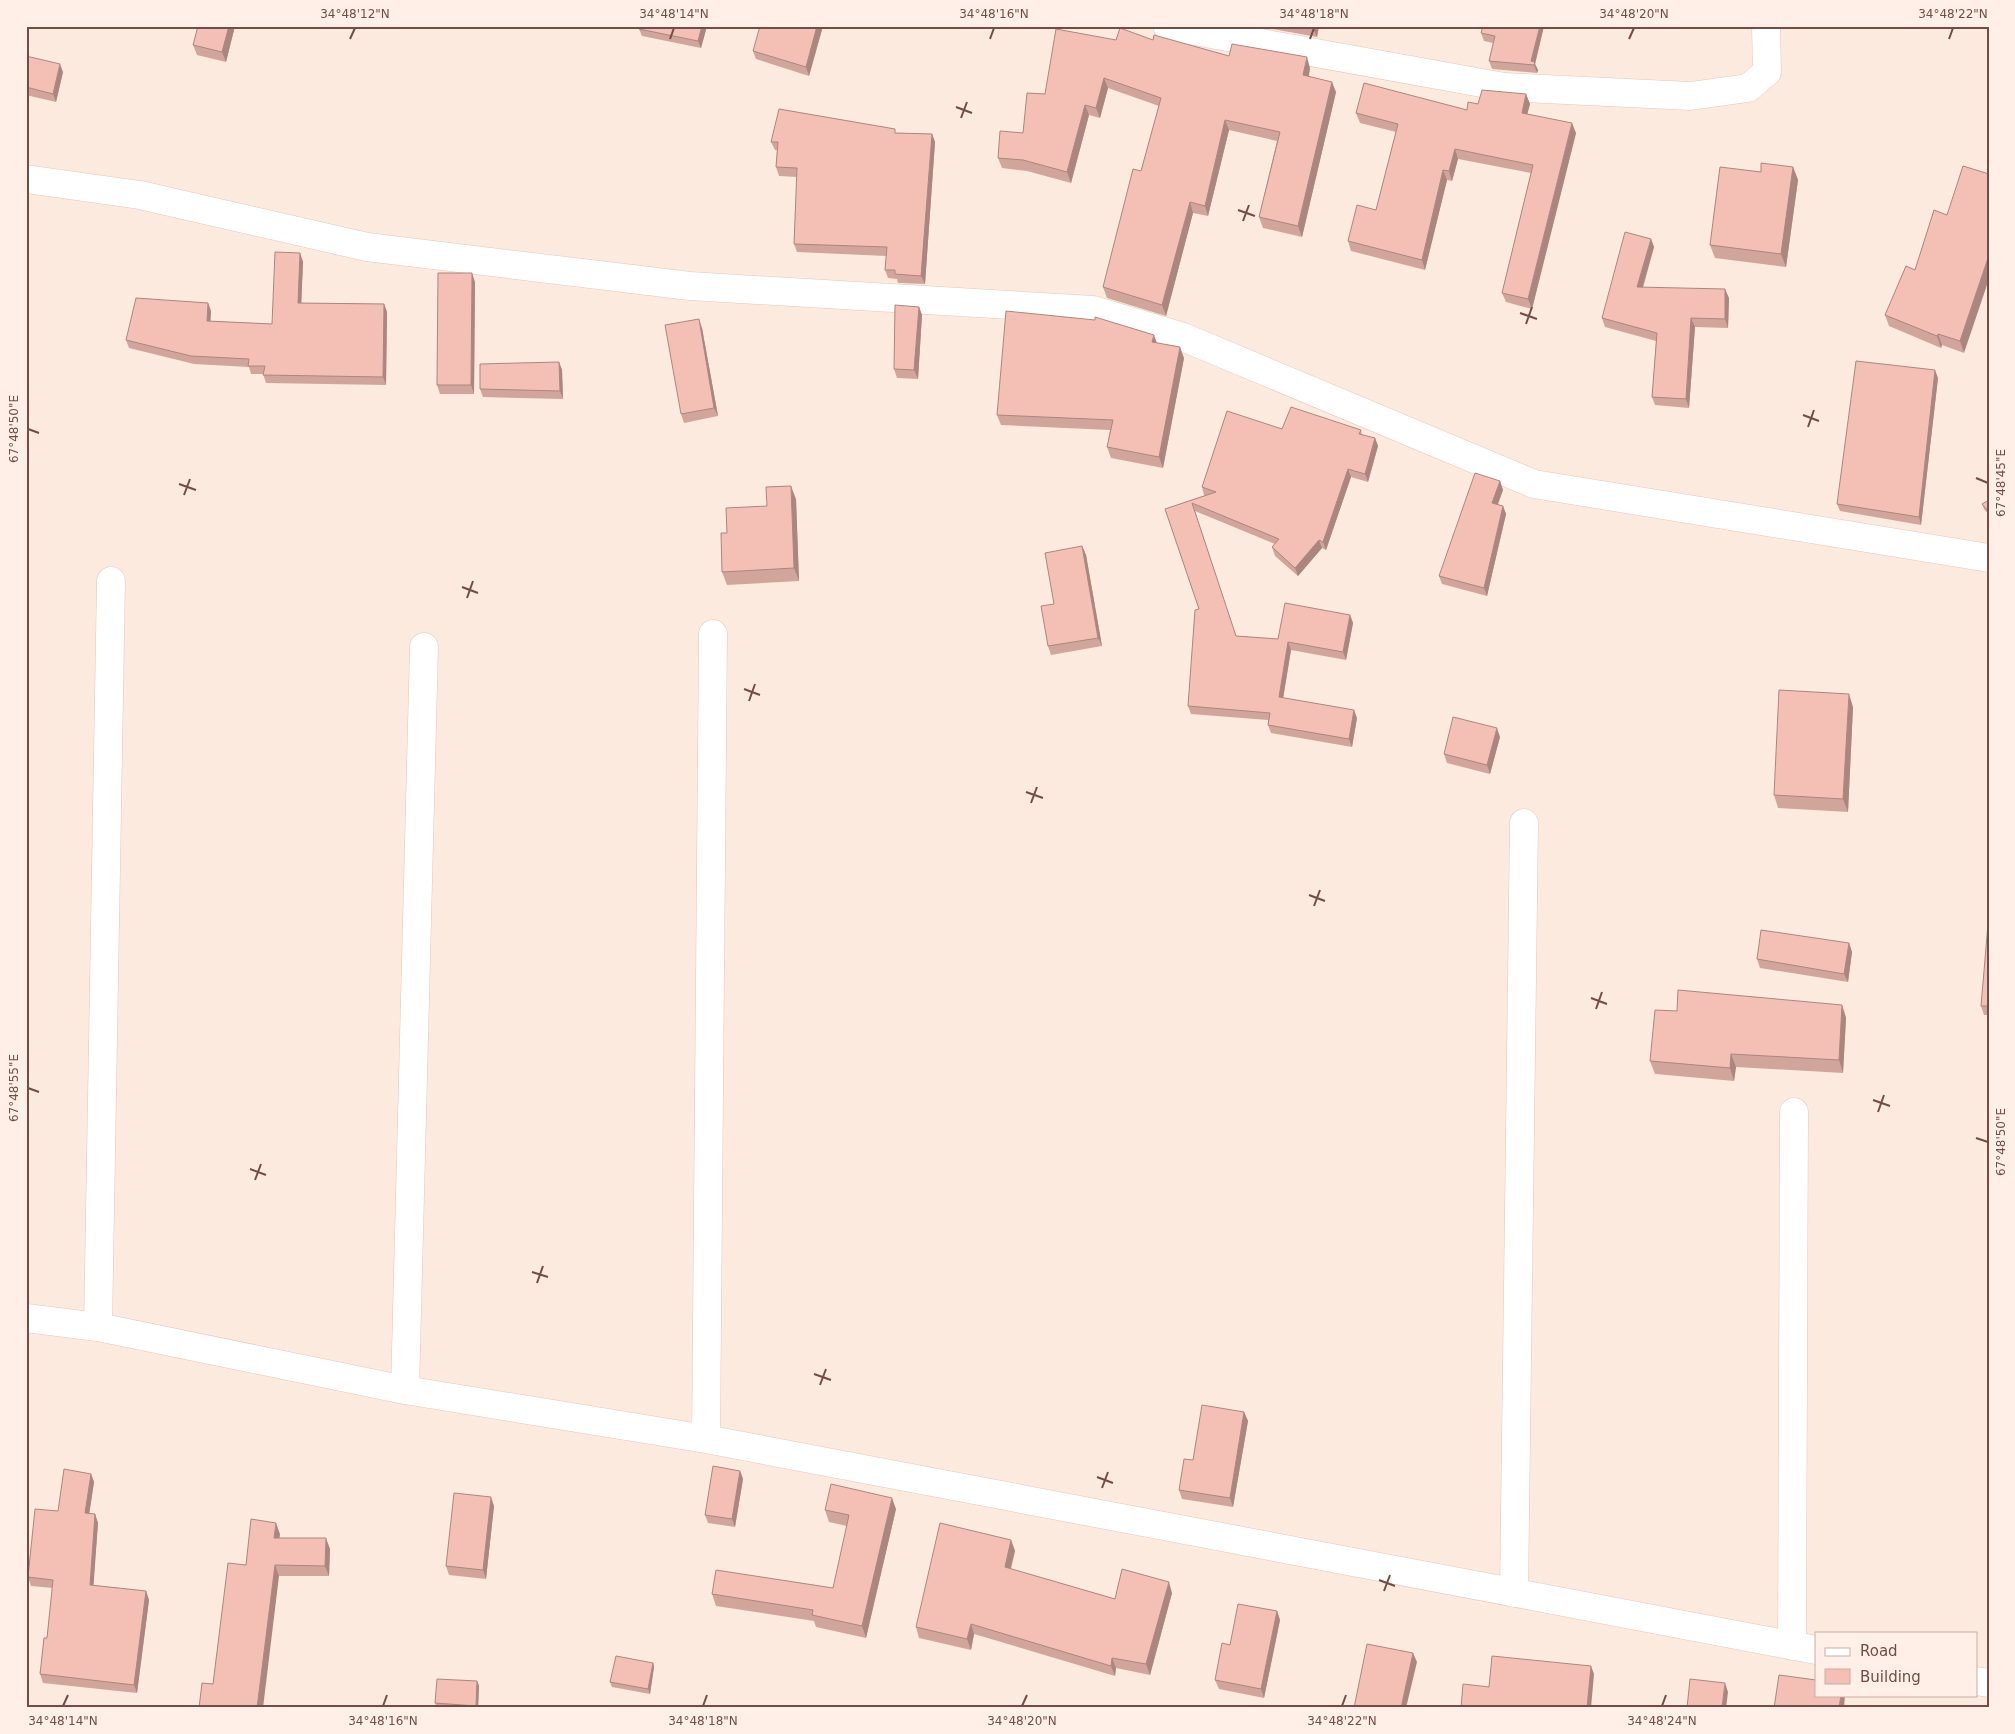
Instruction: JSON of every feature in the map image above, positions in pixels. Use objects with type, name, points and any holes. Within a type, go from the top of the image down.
[{"type":"street","points":[[1167,26],[1504,88],[1690,96],[1748,88],[1767,72],[1766,26]]},
{"type":"street","points":[[26,179],[140,195],[376,248],[690,286],[1092,310],[1184,337],[1534,484],[1989,558]]},
{"type":"street","points":[[98,1327],[111,581]]},
{"type":"street","points":[[706,1439],[713,634]]},
{"type":"street","points":[[405,1390],[424,647]]},
{"type":"street","points":[[1514,1593],[1524,823]]},
{"type":"street","points":[[26,1318],[98,1327],[405,1390],[706,1439],[1804,1648],[1794,1112]]},
{"type":"building","points":[[198,26],[229,26],[222,52],[193,45]]},
{"type":"building","points":[[640,26],[702,26],[698,41],[639,29]]},
{"type":"building","points":[[760,26],[817,26],[806,67],[753,51]]},
{"type":"building","points":[[1300,26],[1314,26],[1313,29]]},
{"type":"building","points":[[1483,26],[1540,26],[1531,61],[1535,62],[1534,65],[1489,61],[1495,36],[1481,33]]},
{"type":"building","points":[[1120,28],[1153,40],[1154,35],[1229,56],[1232,44],[1307,57],[1303,75],[1332,82],[1298,226],[1259,217],[1280,132],[1225,120],[1205,206],[1190,202],[1162,305],[1103,287],[1133,169],[1141,171],[1161,98],[1104,78],[1096,108],[1085,105],[1067,172],[1023,160],[998,158],[1000,131],[1023,133],[1027,93],[1045,94],[1056,29],[1116,40]]},
{"type":"building","points":[[26,56],[60,64],[53,94],[26,87]]},
{"type":"building","points":[[1364,83],[1467,110],[1468,102],[1478,104],[1482,90],[1526,94],[1522,113],[1572,123],[1528,299],[1502,293],[1533,165],[1455,149],[1449,171],[1443,170],[1422,260],[1348,241],[1357,205],[1376,210],[1398,124],[1356,113]]},
{"type":"building","points":[[779,109],[895,129],[895,133],[932,134],[921,276],[895,274],[895,270],[885,270],[887,247],[794,244],[797,168],[776,167],[778,142],[771,142]]},
{"type":"building","points":[[1761,163],[1793,167],[1781,254],[1710,245],[1720,167],[1761,172]]},
{"type":"building","points":[[1963,166],[1989,174],[1989,255],[1960,341],[1938,334],[1937,336],[1885,315],[1906,266],[1915,270],[1934,210],[1947,215]]},
{"type":"building","points":[[1625,232],[1651,239],[1637,287],[1725,289],[1725,319],[1691,318],[1686,399],[1652,397],[1657,333],[1602,318]]},
{"type":"building","points":[[275,252],[300,253],[298,303],[384,304],[383,377],[263,375],[265,366],[248,366],[249,359],[191,356],[126,340],[136,298],[208,303],[207,321],[272,324]]},
{"type":"building","points":[[438,273],[472,273],[471,385],[437,385]]},
{"type":"building","points":[[895,305],[919,307],[914,370],[894,369]]},
{"type":"building","points":[[1006,311],[1095,320],[1095,317],[1154,335],[1152,342],[1180,347],[1159,457],[1107,447],[1113,420],[997,415]]},
{"type":"building","points":[[699,319],[714,408],[681,414],[665,325]]},
{"type":"building","points":[[1856,361],[1935,370],[1919,517],[1837,504]]},
{"type":"building","points":[[559,362],[560,391],[480,389],[480,364]]},
{"type":"building","points":[[1291,407],[1361,430],[1359,434],[1375,438],[1365,474],[1348,469],[1323,542],[1319,540],[1295,568],[1272,547],[1279,539],[1192,503],[1236,636],[1278,639],[1285,603],[1350,615],[1343,652],[1288,642],[1279,697],[1354,710],[1349,739],[1268,725],[1270,713],[1188,706],[1195,610],[1199,609],[1165,509],[1216,492],[1202,487],[1227,411],[1282,429]]},
{"type":"building","points":[[1475,473],[1500,481],[1492,503],[1503,506],[1484,588],[1439,576]]},
{"type":"building","points":[[791,486],[794,568],[722,572],[721,533],[727,533],[726,508],[767,506],[766,487]]},
{"type":"building","points":[[1989,500],[1989,512],[1982,504]]},
{"type":"building","points":[[1082,546],[1098,638],[1048,646],[1041,606],[1054,604],[1045,553]]},
{"type":"building","points":[[1779,690],[1849,694],[1843,799],[1774,795]]},
{"type":"building","points":[[1453,717],[1497,728],[1487,765],[1444,754]]},
{"type":"building","points":[[1988,924],[1989,1006],[1981,1006]]},
{"type":"building","points":[[1761,930],[1849,943],[1844,974],[1757,959]]},
{"type":"building","points":[[1678,990],[1842,1005],[1839,1060],[1731,1054],[1730,1068],[1650,1061],[1655,1010],[1677,1011]]},
{"type":"building","points":[[1202,1405],[1244,1412],[1230,1498],[1179,1490],[1184,1459],[1193,1460]]},
{"type":"building","points":[[713,1466],[740,1471],[732,1519],[705,1515]]},
{"type":"building","points":[[64,1469],[91,1474],[85,1513],[95,1514],[90,1585],[146,1591],[134,1685],[40,1674],[44,1638],[47,1638],[53,1580],[28,1577],[35,1509],[58,1511]]},
{"type":"building","points":[[831,1484],[892,1498],[862,1626],[812,1615],[813,1610],[712,1594],[716,1570],[833,1588],[849,1515],[825,1510]]},
{"type":"building","points":[[454,1493],[491,1497],[483,1570],[446,1566]]},
{"type":"building","points":[[251,1519],[276,1523],[274,1538],[326,1538],[325,1566],[275,1565],[257,1708],[199,1708],[202,1683],[213,1684],[228,1563],[246,1565]]},
{"type":"building","points":[[940,1523],[1011,1540],[1005,1567],[1115,1599],[1122,1569],[1169,1582],[1146,1664],[1112,1658],[1111,1666],[971,1624],[967,1639],[916,1627]]},
{"type":"building","points":[[1238,1604],[1277,1611],[1261,1689],[1215,1680],[1222,1643],[1230,1645]]},
{"type":"building","points":[[1367,1644],[1413,1653],[1401,1708],[1354,1708]]},
{"type":"building","points":[[616,1656],[653,1663],[648,1689],[610,1682]]},
{"type":"building","points":[[1492,1656],[1591,1666],[1587,1708],[1461,1708],[1463,1684],[1489,1687]]},
{"type":"building","points":[[1779,1675],[1815,1680],[1815,1696],[1841,1696],[1839,1708],[1822,1706],[1822,1708],[1774,1708]]},
{"type":"building","points":[[437,1679],[477,1681],[476,1706],[435,1703]]},
{"type":"building","points":[[1690,1679],[1725,1683],[1722,1708],[1687,1708]]}]
